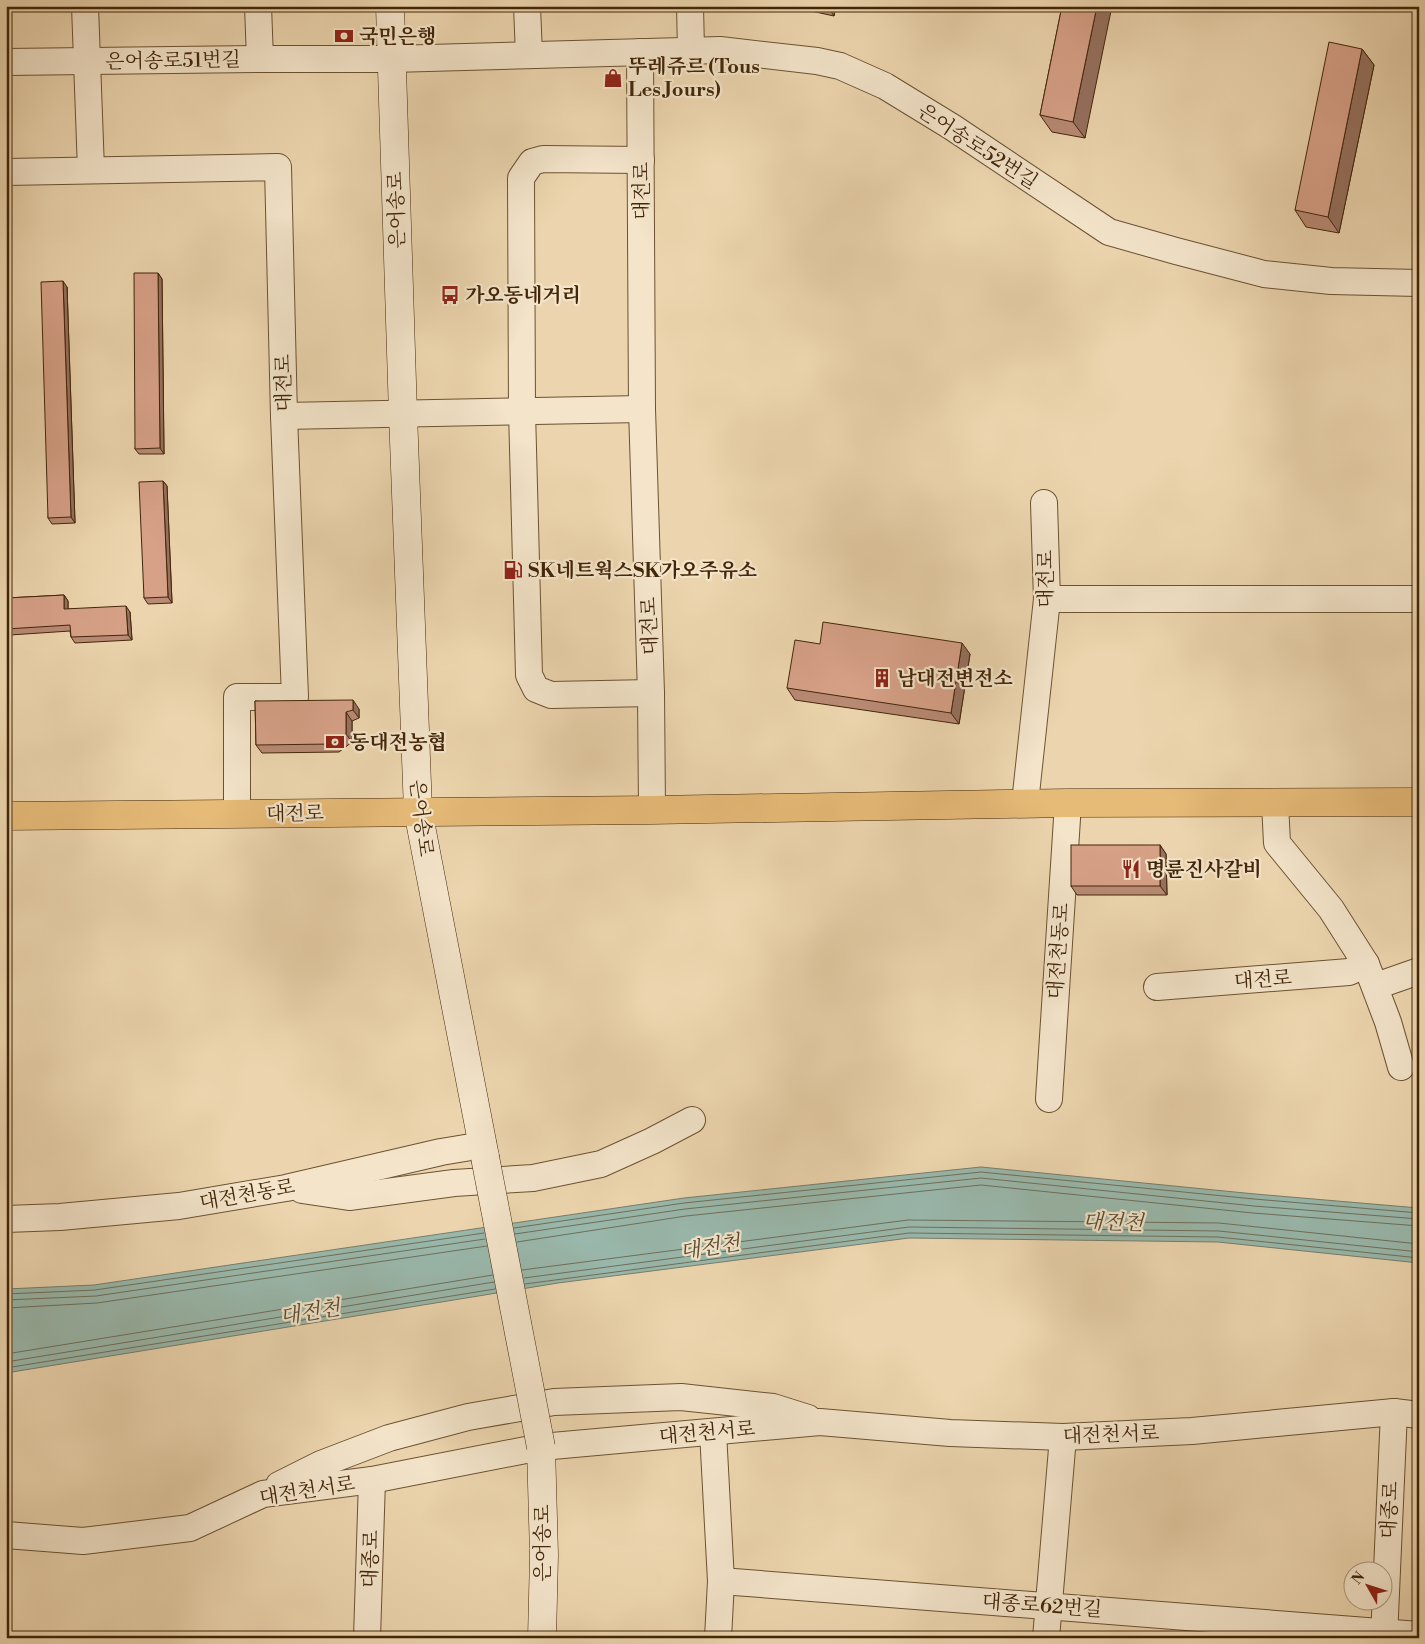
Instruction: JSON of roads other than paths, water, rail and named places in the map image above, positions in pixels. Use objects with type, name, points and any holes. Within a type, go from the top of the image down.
[{"type":"main road","name":"은어송로","points":[[390,6],[418,811],[541,1448],[544,1555],[542,1638]]},
{"type":"main road","name":"대전로","points":[[6,816],[652,810],[1025,803],[1419,802]]},
{"type":"street","name":"은어송로51번길","points":[[85,6],[91,170]]},
{"type":"street","name":"은어송로51번길","points":[[258,6],[260,59]]},
{"type":"street","points":[[527,6],[529,55]]},
{"type":"street","points":[[690,6],[691,50]]},
{"type":"street","name":"은어송로52번길","points":[[392,59],[691,50],[730,51],[817,60],[840,66],[885,86],[952,127],[1109,232],[1176,252],[1264,274],[1332,281],[1419,283]]},
{"type":"street","name":"대전로","points":[[640,52],[642,409],[651,693],[652,810]]},
{"type":"street","name":"은어송로51번길","points":[[6,62],[392,59]]},
{"type":"street","points":[[641,160],[543,159],[532,162],[521,178],[522,411],[529,675],[536,689],[551,695],[651,693]]},
{"type":"street","name":"대전로","points":[[6,172],[278,167],[284,416],[294,697],[237,697],[237,814]]},
{"type":"street","points":[[284,416],[642,409]]},
{"type":"street","name":"대전로","points":[[1025,803],[1047,599],[1044,503]]},
{"type":"street","points":[[1047,599],[1419,599]]},
{"type":"street","name":"대전천동로","points":[[1049,1099],[1068,803]]},
{"type":"street","points":[[1275,803],[1278,843],[1331,909],[1371,975],[1388,1022],[1401,1067]]},
{"type":"street","name":"대전로","points":[[1157,986],[1349,972],[1371,975],[1419,971]]},
{"type":"street","points":[[286,1188],[349,1197],[454,1183],[533,1178],[601,1164],[692,1120]]},
{"type":"street","name":"대전천동로","points":[[6,1219],[60,1217],[179,1206],[286,1188],[441,1152],[484,1151]]},
{"type":"street","points":[[262,1494],[321,1464],[389,1438],[468,1417],[554,1402],[680,1397],[773,1407],[820,1422]]},
{"type":"street","name":"대전천서로","points":[[6,1535],[82,1541],[190,1528],[262,1494],[372,1480],[541,1448],[820,1422],[950,1433],[1063,1437],[1192,1431],[1406,1414]]},
{"type":"street","name":"대종로","points":[[1384,1635],[1406,1414]]},
{"type":"street","points":[[713,1432],[721,1581],[718,1638]]},
{"type":"street","points":[[1046,1638],[1063,1437]]},
{"type":"street","name":"대종로","points":[[367,1638],[372,1480]]},
{"type":"street","name":"대종로62번길","points":[[721,1581],[1048,1606],[1384,1635],[1419,1634]]},
{"type":"water","name":"대전천","points":[[981,1167],[1419,1208],[1419,1263],[1218,1242],[909,1238],[558,1283],[6,1373],[6,1289],[94,1285],[684,1198]]},
{"type":"place","name":"국민은행","points":[[344,36]]},
{"type":"place","name":"뚜레쥬르 (Tous Les Jours)","points":[[613,78]]},
{"type":"place","name":"가오동네거리","points":[[450,295]]},
{"type":"place","name":"SK네트웍스SK가오주유소","points":[[513,570]]},
{"type":"place","name":"남대전변전소","points":[[882,678]]},
{"type":"place","name":"동대전농협","points":[[335,742]]},
{"type":"place","name":"명륜진사갈비","points":[[1131,869]]}]
